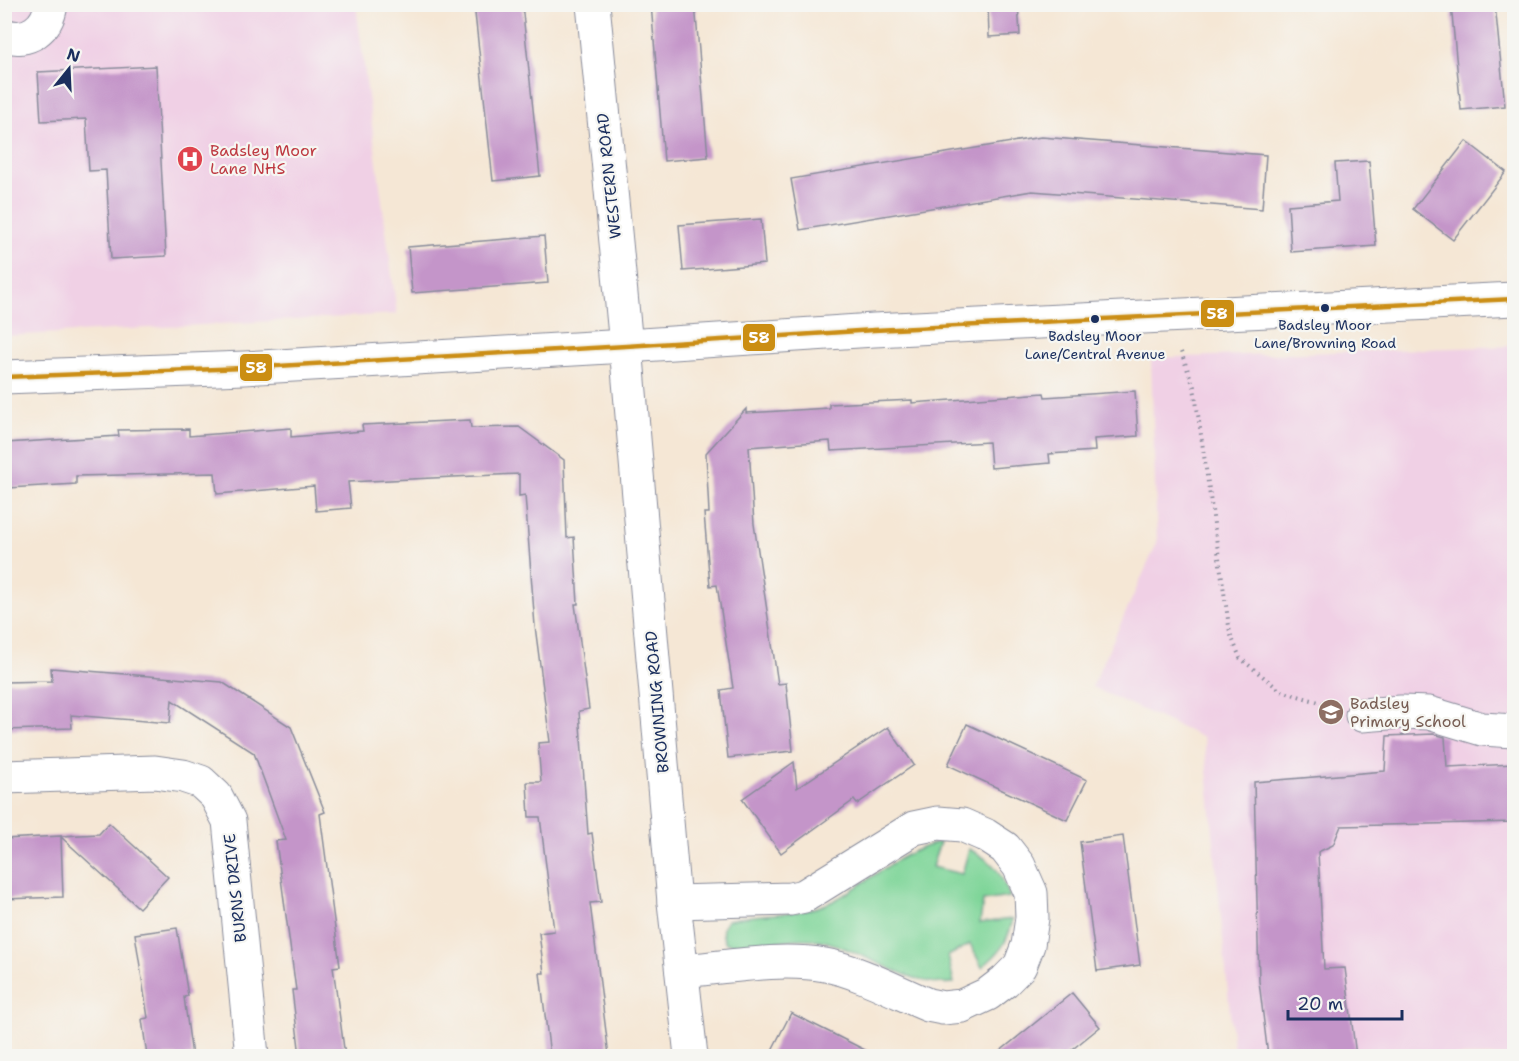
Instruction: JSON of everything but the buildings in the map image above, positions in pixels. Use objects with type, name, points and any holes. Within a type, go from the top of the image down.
[{"type":"street","points":[[4,35],[11,38],[22,38],[33,34],[48,18],[51,4]]},
{"type":"street","name":"WESTERN ROAD","points":[[593,4],[626,346]]},
{"type":"street","points":[[4,377],[244,368],[874,330],[1515,299]]},
{"type":"street","name":"BROWNING ROAD","points":[[626,346],[674,902],[691,1056]]},
{"type":"street","points":[[1362,715],[1401,712],[1429,713],[1482,729],[1515,731]]},
{"type":"street","name":"BURNS DRIVE","points":[[4,777],[154,772],[183,776],[201,782],[216,796],[229,821],[252,1056]]},
{"type":"street","points":[[674,902],[804,897],[914,828],[938,823],[962,825],[985,835],[1005,848],[1019,866],[1031,893],[1032,918],[1028,945],[1020,966],[987,994],[962,1006],[943,1008],[928,1005],[842,969],[813,963],[794,962],[682,972]]},
{"type":"path","points":[[1166,315],[1194,387],[1230,633],[1240,658],[1281,691],[1362,715]]},
{"type":"shaded area","name":"Badsley Moor Lane NHS","points":[[5,5],[356,5],[397,314],[5,336]]},
{"type":"shaded area","name":"Badsley Primary School","points":[[1514,346],[1514,1056],[1234,1056],[1204,738],[1092,687],[1157,543],[1151,358]]},
{"type":"green space","points":[[940,842],[932,867],[962,874],[969,849],[991,863],[1003,880],[1010,897],[983,901],[980,923],[1013,919],[1002,946],[982,967],[970,944],[948,956],[954,983],[938,983],[906,975],[842,947],[815,939],[739,945],[726,943],[724,940],[723,928],[728,920],[819,907],[845,894],[897,860]]},
{"type":"transit line","name":"58","points":[[4,377],[244,368],[874,330],[1514,299]]},
{"type":"place","name":"Badsley Moor Lane NHS","points":[[190,159]]},
{"type":"place","name":"Badsley Moor Lane/Browning Road","points":[[1325,308]]},
{"type":"place","name":"Badsley Moor Lane/Central Avenue","points":[[1095,319]]},
{"type":"place","name":"Badsley Primary School","points":[[1331,712]]}]
